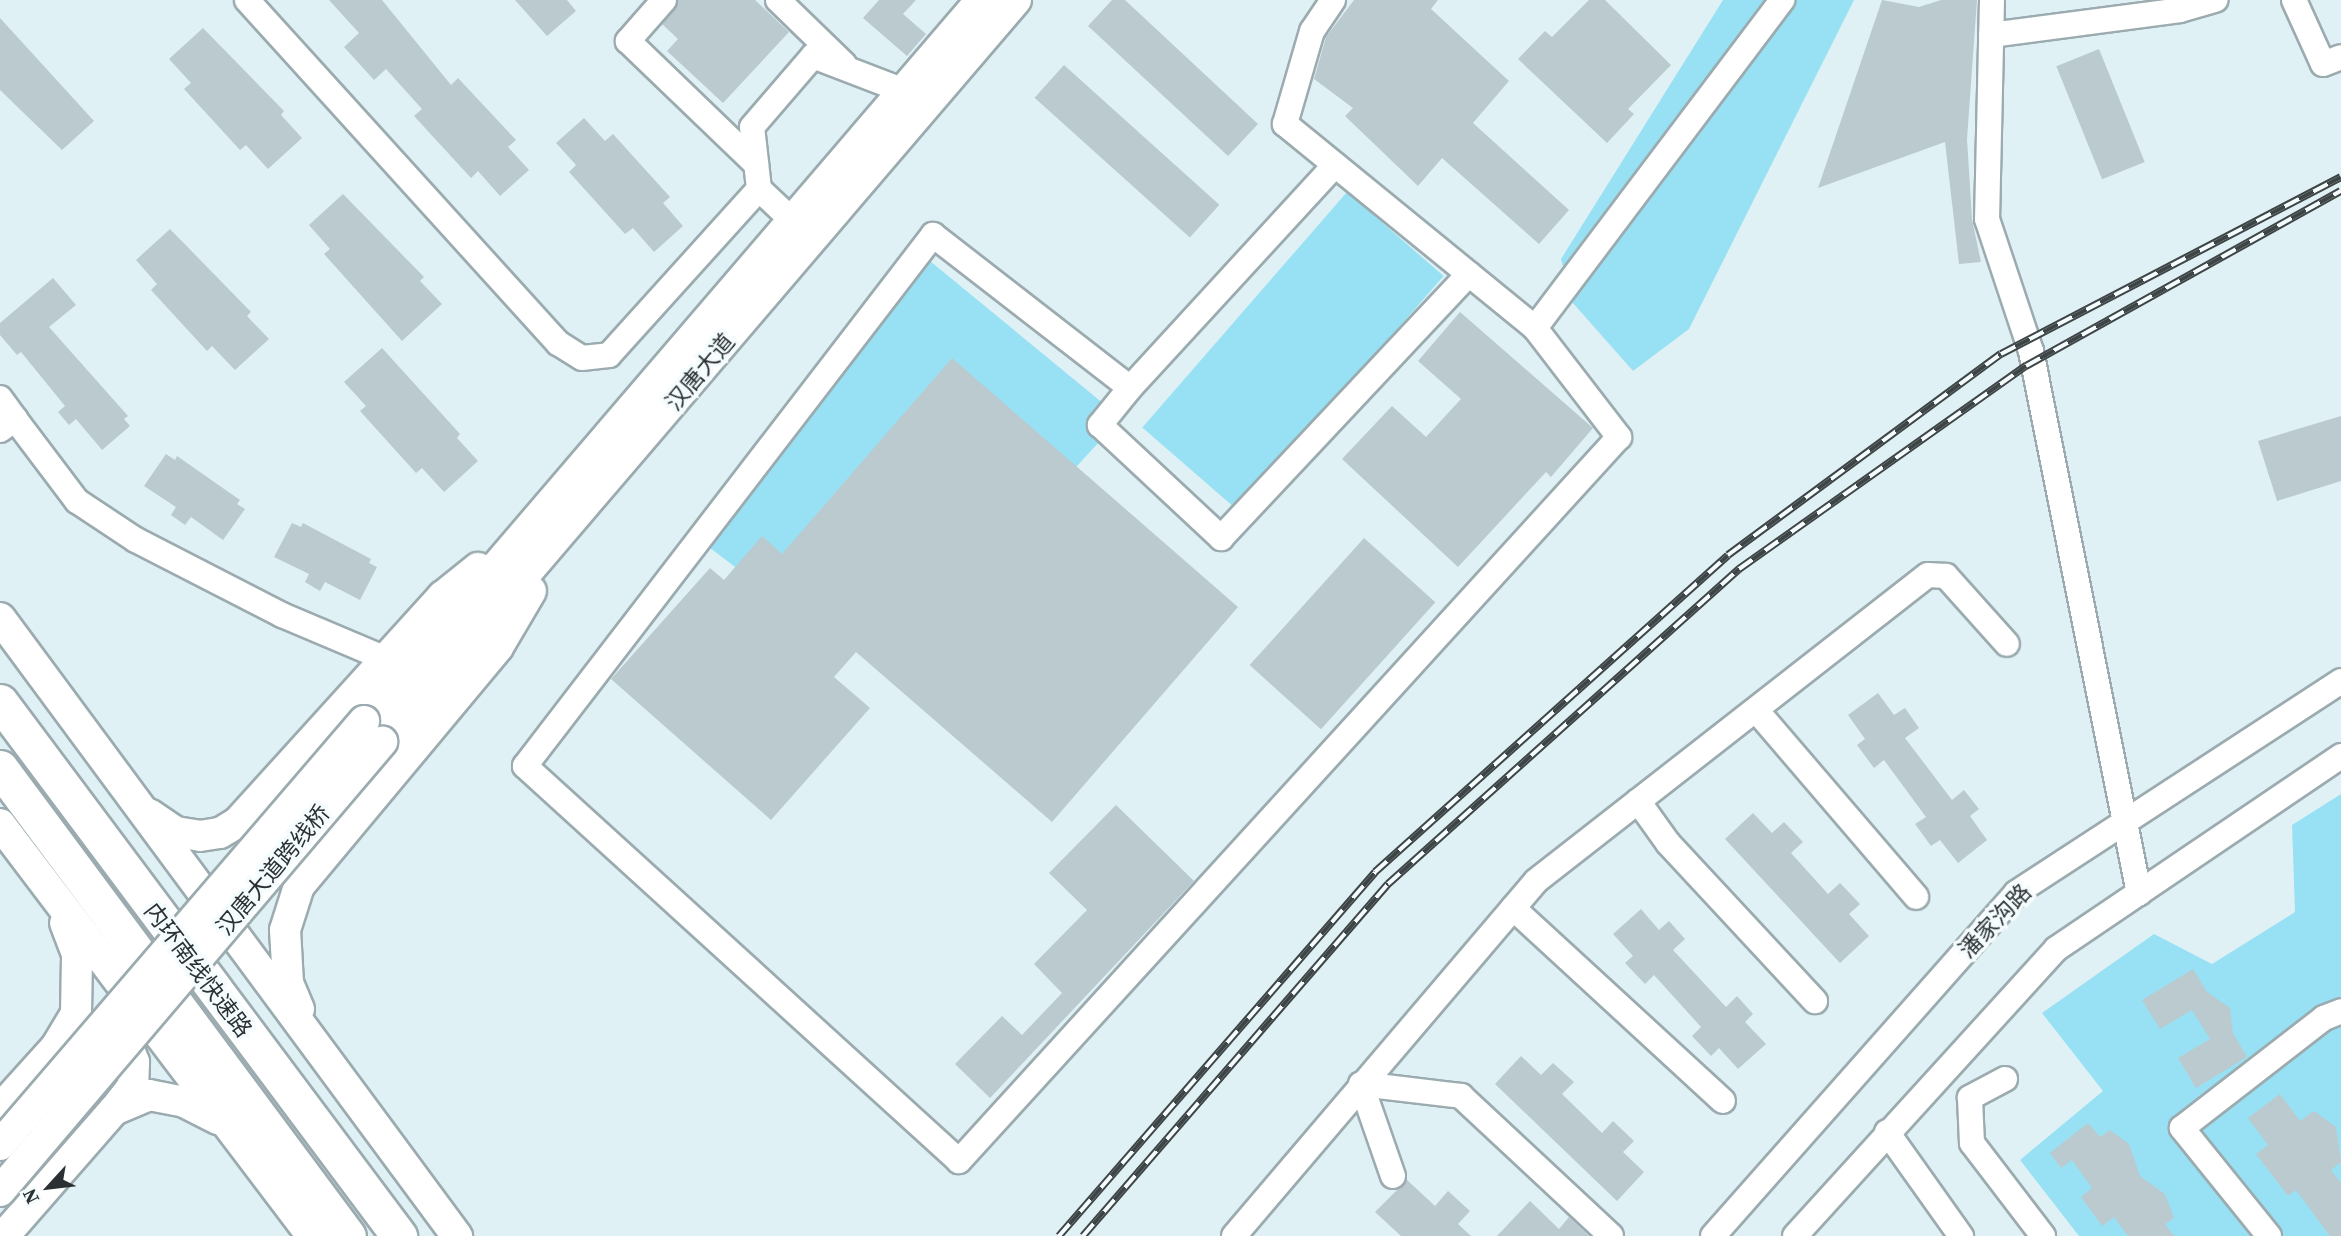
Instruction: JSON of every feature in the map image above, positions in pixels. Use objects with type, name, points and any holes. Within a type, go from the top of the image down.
[{"type":"highway","name":"内环南线快速路","points":[[0,702],[399,1236]]},
{"type":"highway","name":"内环南线快速路","points":[[0,768],[348,1236]]},
{"type":"main road","name":"汉唐大道","points":[[557,519],[793,221],[981,0]]},
{"type":"main road","name":"汉唐大道","points":[[373,731],[1016,0]]},
{"type":"main road","points":[[141,809],[176,832],[200,836],[220,832],[238,822],[443,597],[557,519]]},
{"type":"main road","points":[[238,822],[230,845],[236,876],[254,895],[275,899],[299,886],[498,647],[557,519]]},
{"type":"main road","points":[[0,618],[457,1236]]},
{"type":"main road","name":"汉唐大道跨线桥","points":[[0,1145],[373,731]]},
{"type":"main road","name":"汉唐大道跨线桥","points":[[0,1191],[373,731]]},
{"type":"main road","points":[[0,824],[312,1236]]},
{"type":"main road","points":[[299,886],[285,930],[288,983],[315,1045]]},
{"type":"main road","points":[[0,1109],[56,1047],[76,1014],[78,954],[52,894]]},
{"type":"main road","points":[[4,1236],[133,1086],[134,1062],[124,1037],[108,1031],[80,1032],[56,1047]]},
{"type":"main road","points":[[114,1110],[149,1095],[184,1102],[227,1123]]},
{"type":"street","points":[[247,0],[558,343],[582,358],[609,355],[759,189]]},
{"type":"street","points":[[664,0],[628,41],[756,164]]},
{"type":"street","points":[[778,0],[852,71]]},
{"type":"street","points":[[1129,388],[933,235],[525,766],[959,1161],[1619,437],[1535,328],[1286,124],[1312,31],[1333,0]]},
{"type":"street","points":[[1535,328],[1782,0]]},
{"type":"street","points":[[1992,0],[1987,219],[2031,351],[2128,820],[2139,893]]},
{"type":"street","points":[[1992,35],[2180,10],[2216,0]]},
{"type":"street","points":[[2294,0],[2323,64],[2341,57]]},
{"type":"street","points":[[793,221],[759,189],[752,127],[813,56],[904,91]]},
{"type":"street","points":[[1335,164],[1129,388],[1100,425],[1222,538],[1469,274]]},
{"type":"street","points":[[0,398],[8,424],[77,501],[136,540],[282,615],[386,659]]},
{"type":"street","points":[[1246,1231],[1362,1084],[1535,881],[1928,575],[1946,576],[2007,644]]},
{"type":"street","name":"潘家沟路","points":[[1713,1236],[2016,893],[2341,681]]},
{"type":"street","points":[[1756,710],[1916,897]]},
{"type":"street","points":[[1795,1236],[2056,949],[2341,756]]},
{"type":"street","points":[[1638,801],[1668,843],[1815,1001]]},
{"type":"street","points":[[1513,908],[1723,1101]]},
{"type":"street","points":[[2269,1236],[2182,1128],[2324,1018],[2341,1012]]},
{"type":"street","points":[[2005,1079],[1970,1098],[1972,1143],[2043,1236]]},
{"type":"street","points":[[1362,1084],[1393,1176]]},
{"type":"street","points":[[1362,1084],[1461,1096],[1611,1236]]},
{"type":"street","points":[[1887,1132],[1961,1236]]},
{"type":"shaded area","points":[[1723,0],[1854,0],[1689,329],[1633,371],[1572,302],[1561,259]]},
{"type":"shaded area","points":[[1347,192],[1444,276],[1239,511],[1142,427]]},
{"type":"shaded area","points":[[930,261],[1121,418],[1067,477],[779,600],[710,548]]},
{"type":"shaded area","points":[[2341,794],[2341,1236],[2079,1236],[2020,1160],[2103,1091],[2042,1013],[2154,934],[2212,964],[2295,912],[2292,825]]},
{"type":"building","points":[[329,0],[382,0],[451,85],[458,78],[516,140],[508,147],[529,170],[500,196],[478,171],[471,178],[414,116],[422,109],[386,69],[374,80],[344,47],[359,33]]},
{"type":"building","points":[[515,0],[567,0],[576,11],[547,36]]},
{"type":"building","points":[[678,0],[755,0],[789,32],[723,103],[667,51],[678,39],[662,24]]},
{"type":"building","points":[[879,0],[916,0],[903,14],[926,34],[907,56],[863,18]]},
{"type":"building","points":[[1112,0],[1125,0],[1258,124],[1228,156],[1088,26]]},
{"type":"building","points":[[1354,0],[1438,0],[1431,9],[1509,81],[1473,123],[1569,210],[1539,244],[1442,158],[1418,186],[1345,116],[1353,108],[1314,79],[1326,37]]},
{"type":"building","points":[[1589,0],[1605,0],[1671,65],[1628,109],[1634,114],[1607,143],[1518,59],[1545,31],[1552,37]]},
{"type":"building","points":[[1882,0],[1919,7],[1941,0],[1977,0],[1967,139],[1972,219],[1981,262],[1959,264],[1945,142],[1818,188]]},
{"type":"building","points":[[0,18],[94,121],[62,150],[0,90]]},
{"type":"building","points":[[203,28],[284,111],[281,115],[302,138],[268,169],[246,145],[240,150],[184,89],[191,83],[169,59]]},
{"type":"building","points":[[2099,49],[2145,162],[2102,179],[2056,66]]},
{"type":"building","points":[[1064,65],[1219,205],[1190,238],[1035,98]]},
{"type":"building","points":[[584,118],[605,141],[613,134],[670,197],[663,203],[683,226],[654,252],[633,228],[625,234],[569,172],[576,165],[556,143]]},
{"type":"building","points":[[343,194],[424,277],[420,281],[442,304],[402,341],[324,254],[330,249],[309,225]]},
{"type":"building","points":[[170,229],[251,312],[247,316],[269,339],[235,370],[212,346],[207,351],[151,290],[157,284],[136,260]]},
{"type":"building","points":[[53,278],[76,305],[49,327],[128,416],[124,419],[130,426],[102,450],[76,419],[69,425],[58,412],[65,406],[21,352],[17,355],[0,335],[0,323]]},
{"type":"building","points":[[1460,312],[1593,428],[1551,477],[1546,472],[1458,567],[1342,459],[1392,406],[1426,437],[1461,399],[1418,361]]},
{"type":"building","points":[[382,348],[460,434],[457,438],[478,461],[444,492],[422,468],[416,473],[360,411],[366,406],[344,382]]},
{"type":"building","points":[[952,358],[1238,607],[1052,822],[856,652],[834,677],[870,708],[771,820],[611,679],[710,568],[724,580],[762,536],[782,554]]},
{"type":"building","points":[[2341,416],[2341,481],[2277,501],[2258,441]]},
{"type":"building","points":[[166,454],[175,460],[177,456],[240,500],[237,504],[245,509],[223,540],[191,517],[185,525],[171,515],[176,507],[144,486]]},
{"type":"building","points":[[292,523],[301,527],[303,523],[371,559],[369,563],[377,567],[360,600],[325,582],[320,591],[305,582],[309,574],[274,557]]},
{"type":"building","points":[[1364,538],[1435,602],[1321,729],[1250,665]]},
{"type":"building","points":[[1878,693],[1894,715],[1905,708],[1919,728],[1905,738],[1952,800],[1964,790],[1979,809],[1970,816],[1987,840],[1958,863],[1940,840],[1931,846],[1915,824],[1926,817],[1884,760],[1874,768],[1857,745],[1865,739],[1848,715]]},
{"type":"building","points":[[1116,805],[1194,881],[990,1098],[955,1064],[1002,1016],[1022,1035],[1062,993],[1034,964],[1087,910],[1049,873]]},
{"type":"building","points":[[1753,813],[1772,833],[1784,822],[1803,842],[1791,853],[1828,894],[1840,883],[1860,904],[1849,914],[1869,936],[1840,963],[1725,839]]},
{"type":"building","points":[[1641,909],[1659,930],[1669,921],[1685,939],[1673,950],[1726,1007],[1737,996],[1753,1014],[1745,1022],[1766,1044],[1738,1069],[1719,1048],[1711,1056],[1692,1036],[1701,1027],[1654,975],[1645,984],[1625,963],[1633,956],[1613,934]]},
{"type":"building","points":[[2193,969],[2207,992],[2230,1008],[2233,1033],[2247,1057],[2196,1088],[2178,1058],[2210,1039],[2192,1010],[2160,1029],[2142,1000]]},
{"type":"building","points":[[1521,1056],[1541,1075],[1553,1063],[1574,1082],[1562,1094],[1602,1133],[1613,1121],[1634,1141],[1623,1152],[1644,1172],[1617,1201],[1495,1084]]},
{"type":"building","points":[[2280,1094],[2300,1121],[2314,1111],[2336,1127],[2341,1162],[2331,1170],[2341,1183],[2341,1236],[2330,1236],[2296,1190],[2288,1196],[2256,1154],[2268,1145],[2248,1118]]},
{"type":"building","points":[[2088,1123],[2100,1137],[2110,1130],[2129,1144],[2140,1176],[2165,1194],[2174,1218],[2165,1224],[2174,1236],[2128,1236],[2114,1217],[2102,1226],[2081,1197],[2092,1188],[2072,1160],[2061,1168],[2050,1153]]},
{"type":"building","points":[[1407,1180],[1435,1206],[1448,1191],[1470,1211],[1458,1224],[1471,1236],[1401,1236],[1375,1212]]},
{"type":"building","points":[[1530,1201],[1559,1229],[1569,1217],[1589,1236],[1497,1236]]},
{"type":"railway","points":[[1059,1236],[1375,872],[1728,555],[2001,354],[2341,177]]},
{"type":"railway","points":[[1083,1236],[1388,884],[1739,569],[2026,366],[2341,191]]}]
